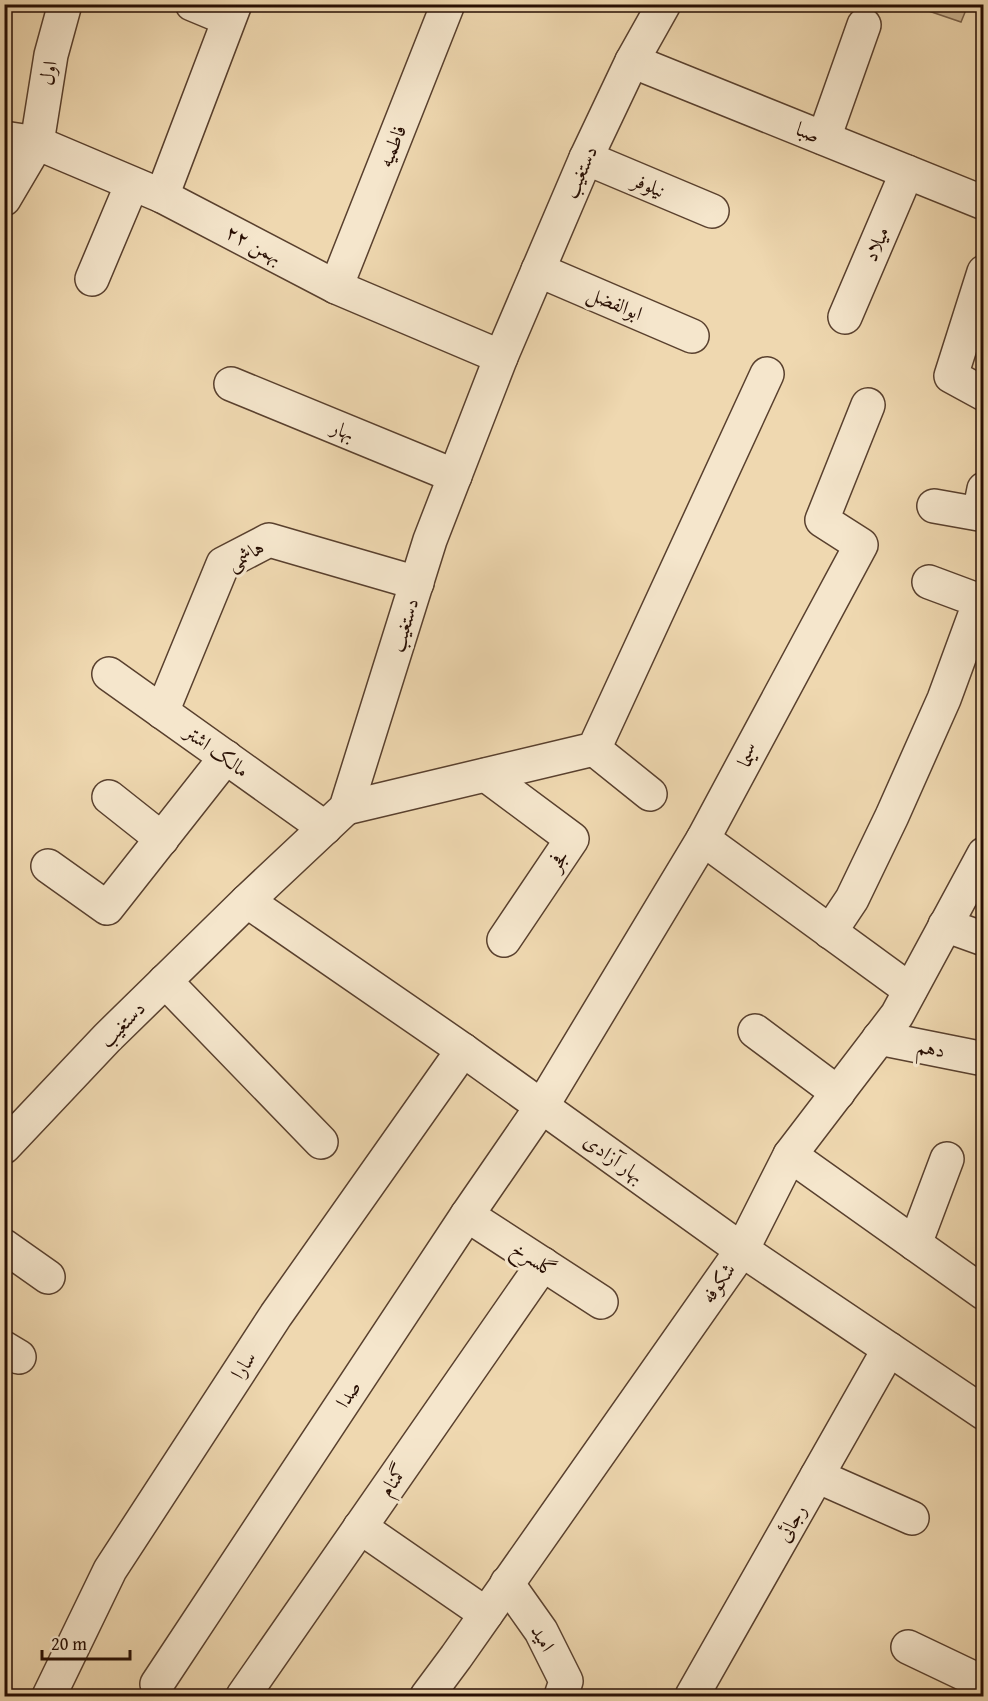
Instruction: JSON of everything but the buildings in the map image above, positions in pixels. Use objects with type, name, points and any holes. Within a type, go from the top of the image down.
[{"type":"street","name":"اول","points":[[37,143],[51,55],[65,4]]},
{"type":"street","points":[[162,196],[232,12],[192,4]]},
{"type":"street","name":"فاطمیه","points":[[336,287],[448,4]]},
{"type":"street","name":"دستغیب","points":[[4,1147],[107,1038],[247,901],[336,818],[430,540],[501,357],[586,158],[632,61],[664,4]]},
{"type":"street","points":[[824,138],[864,25]]},
{"type":"street","name":"صبا","points":[[632,61],[984,203]]},
{"type":"street","name":"۲۲ بهمن","points":[[4,138],[37,143],[162,196],[336,287],[501,357]]},
{"type":"street","points":[[4,199],[37,143]]},
{"type":"street","name":"نیلوفر","points":[[586,158],[712,211]]},
{"type":"street","name":"میلاد","points":[[844,317],[907,172]]},
{"type":"street","points":[[92,279],[132,184]]},
{"type":"street","name":"ابوالفضل","points":[[538,270],[692,336]]},
{"type":"street","points":[[984,272],[951,376],[984,394]]},
{"type":"street","points":[[594,749],[767,374]]},
{"type":"street","name":"بهار","points":[[231,384],[455,476]]},
{"type":"street","name":"سیما","points":[[542,1106],[703,839],[861,545],[822,520],[868,405]]},
{"type":"street","points":[[934,506],[979,514],[984,489]]},
{"type":"street","name":"هاشمی","points":[[162,712],[223,564],[268,540],[417,583]]},
{"type":"street","points":[[830,932],[852,899],[892,816],[944,699],[980,601],[930,582]]},
{"type":"street","name":"مالک اشتر","points":[[109,674],[226,758],[336,818]]},
{"type":"street","points":[[336,818],[486,775],[594,749]]},
{"type":"street","points":[[594,749],[650,794]]},
{"type":"street","points":[[48,866],[107,908],[226,758]]},
{"type":"street","name":"فجر","points":[[486,775],[572,839],[504,940]]},
{"type":"street","points":[[109,797],[162,839]]},
{"type":"street","points":[[703,839],[910,990]]},
{"type":"street","name":"شکوفه","points":[[427,1696],[742,1250],[790,1155],[897,1015],[984,854]]},
{"type":"street","name":"بهار آزادی","points":[[247,901],[463,1050],[742,1250],[984,1413]]},
{"type":"street","points":[[945,926],[984,939]]},
{"type":"street","points":[[165,981],[321,1142]]},
{"type":"street","points":[[755,1031],[838,1093]]},
{"type":"street","name":"دهم","points":[[879,1038],[984,1059]]},
{"type":"street","name":"سارا","points":[[49,1696],[110,1570],[276,1315],[463,1050]]},
{"type":"street","name":"صدا","points":[[157,1684],[467,1215],[542,1106]]},
{"type":"street","points":[[790,1155],[915,1244],[981,1285]]},
{"type":"street","points":[[915,1244],[947,1159]]},
{"type":"street","name":"گلسرخ","points":[[467,1215],[601,1302]]},
{"type":"street","points":[[4,1246],[48,1277]]},
{"type":"street","name":"گمنام","points":[[243,1696],[543,1264]]},
{"type":"street","name":"رجائی","points":[[692,1696],[889,1349]]},
{"type":"street","points":[[817,1476],[912,1518]]},
{"type":"street","points":[[360,1527],[486,1614]]},
{"type":"street","name":"امید","points":[[507,1583],[541,1631],[566,1681],[561,1696]]},
{"type":"street","points":[[908,1647],[971,1677]]},
{"type":"shaded area","points":[[911,5],[968,5],[961,22]]}]
